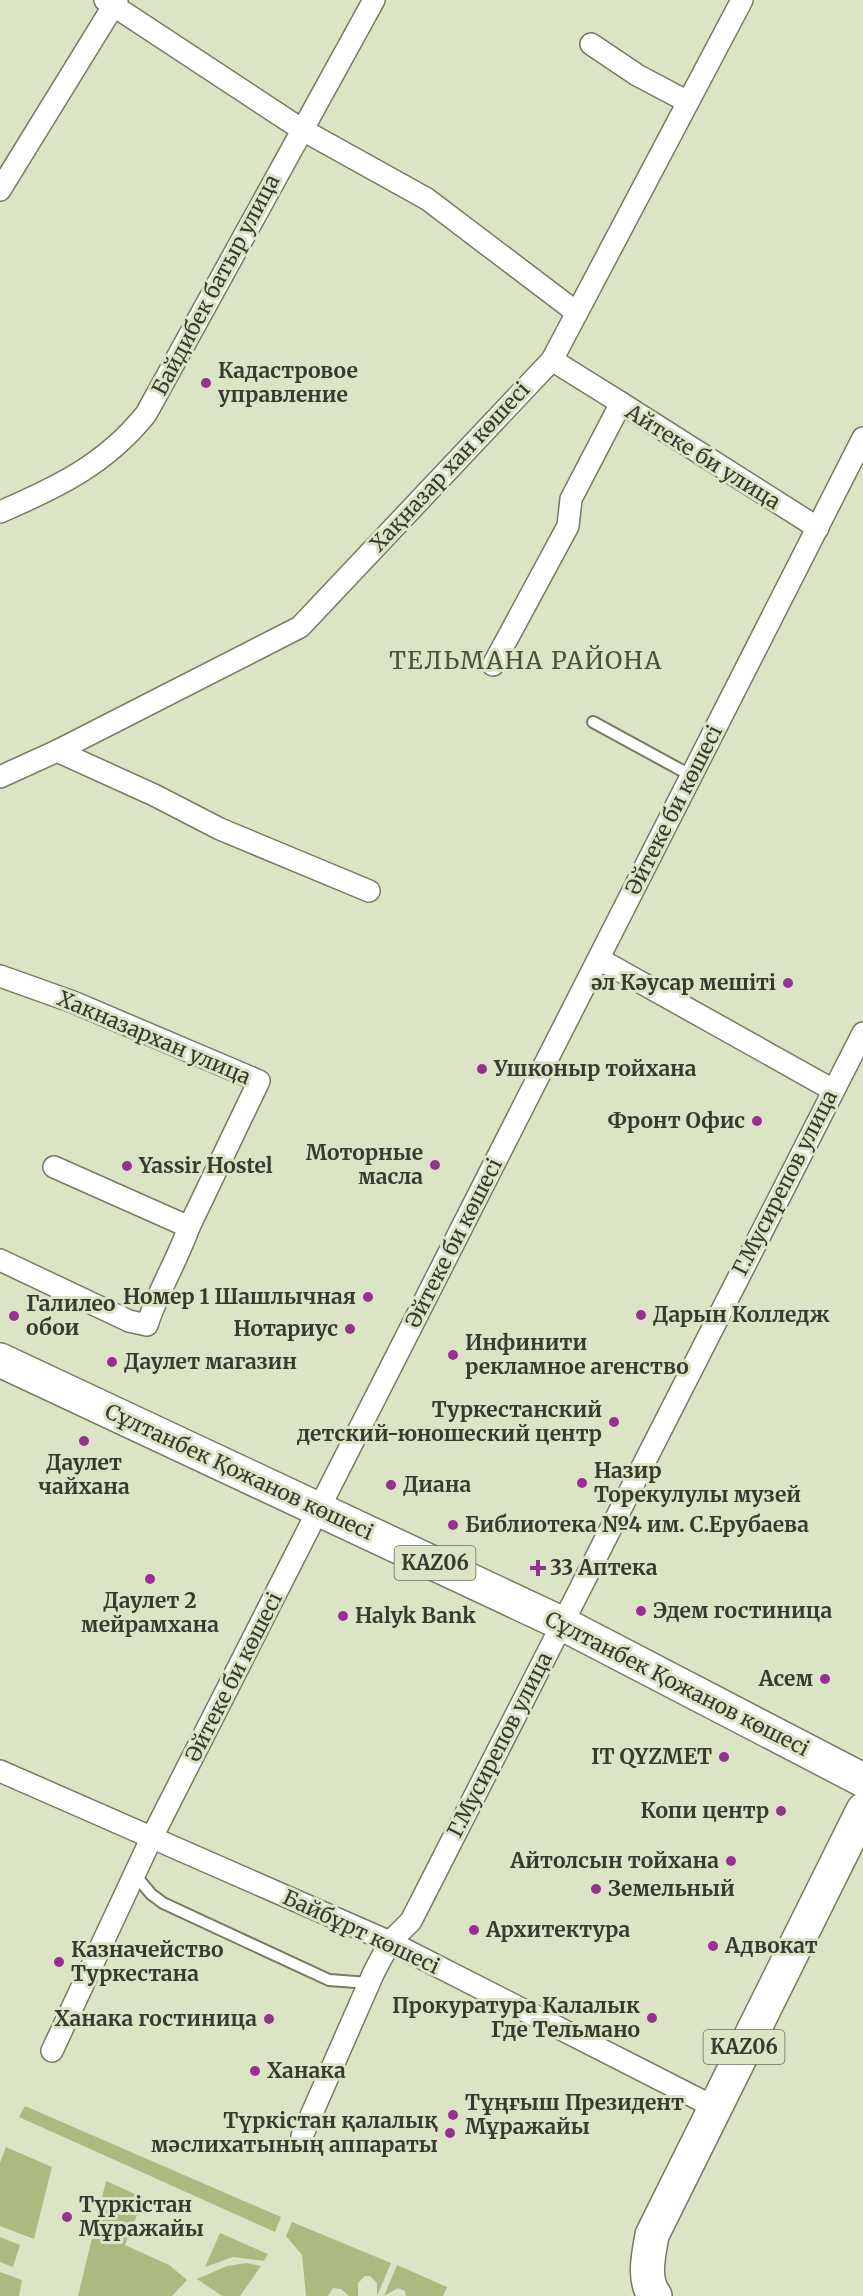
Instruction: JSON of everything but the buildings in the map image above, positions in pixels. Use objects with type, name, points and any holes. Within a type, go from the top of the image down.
[{"type":"main road","name":"Сұлтанбек Қожанов көшесі","points":[[0,1360],[561,1623],[863,1780]]},
{"type":"main road","name":"KАZ06","points":[[651,2294],[647,2263],[652,2235],[863,1810]]},
{"type":"street","name":"Байдибек батыр улица","points":[[0,512],[93,466],[124,441],[146,414],[374,0]]},
{"type":"street","points":[[0,190],[112,2],[301,129],[427,199],[576,312]]},
{"type":"street","name":"Хақназар хан көшесі","points":[[0,777],[57,751],[300,627],[552,360],[688,102],[733,3]]},
{"type":"street","points":[[591,44],[637,75],[688,102]]},
{"type":"street","points":[[552,360],[621,404]]},
{"type":"street","name":"Айтеке би улица","points":[[494,665],[568,526],[571,499],[621,404],[818,528]]},
{"type":"street","name":"Әйтеке би көшесі","points":[[52,2051],[136,1876],[151,1839],[863,438]]},
{"type":"street","points":[[57,751],[154,795],[220,829],[369,891]]},
{"type":"street","points":[[599,959],[832,1090]]},
{"type":"street","name":"Хакназархан улица","points":[[0,976],[74,1002],[259,1081],[189,1227],[178,1258],[153,1305],[147,1325],[129,1322],[0,1260]]},
{"type":"street","name":"Г.Мусирепов улица","points":[[302,2136],[369,1983],[390,1942],[411,1921],[863,1033]]},
{"type":"street","points":[[54,1167],[189,1227]]},
{"type":"street","name":"Байбұрт көшесі","points":[[0,1771],[390,1942],[714,2107]]},
{"type":"lane","points":[[593,722],[692,776]]},
{"type":"lane","points":[[136,1876],[151,1894],[163,1903],[318,1975],[337,1982],[369,1983]]},
{"type":"green space","points":[[25,2106],[281,2217],[275,2232],[19,2117]]},
{"type":"green space","points":[[6,2147],[52,2167],[34,2239],[0,2226],[0,2163]]},
{"type":"green space","points":[[106,2181],[144,2198],[125,2245],[169,2265],[187,2280],[172,2296],[78,2296]]},
{"type":"green space","points":[[292,2222],[391,2263],[377,2296],[377,2283],[370,2276],[365,2276],[358,2283],[358,2296],[349,2296],[341,2289],[333,2288],[328,2296],[306,2296],[302,2255],[286,2236]]},
{"type":"green space","points":[[220,2233],[268,2254],[264,2261],[233,2257],[205,2267]]},
{"type":"green space","points":[[0,2237],[20,2245],[13,2267],[0,2262]]},
{"type":"green space","points":[[246,2263],[261,2266],[240,2296],[222,2296],[197,2279],[227,2266]]},
{"type":"green space","points":[[397,2265],[447,2287],[443,2296],[406,2296],[405,2291],[398,2288],[384,2296]]},
{"type":"green space","points":[[0,2272],[22,2280],[19,2296],[0,2296]]},
{"type":"place","name":"Кадастровое управление","points":[[206,383]]},
{"type":"place","name":"әл Кәусар мешіті","points":[[788,983]]},
{"type":"place","name":"Ушконыр тойхана","points":[[482,1069]]},
{"type":"place","name":"Фронт Офис","points":[[757,1121]]},
{"type":"place","name":"Моторные масла","points":[[435,1165]]},
{"type":"place","name":"Yassir Hostel","points":[[127,1166]]},
{"type":"place","name":"Номер 1 Шашлычная","points":[[368,1297]]},
{"type":"place","name":"Дарын Колледж","points":[[641,1315]]},
{"type":"place","name":"Галилео обои","points":[[14,1316]]},
{"type":"place","name":"Нотариус","points":[[350,1329]]},
{"type":"place","name":"Инфинити рекламное агенство","points":[[453,1355]]},
{"type":"place","name":"Даулет магазин","points":[[112,1362]]},
{"type":"place","name":"Туркестанский детский-юношеский центр","points":[[614,1422]]},
{"type":"place","name":"Даулет чайхана","points":[[84,1441]]},
{"type":"place","name":"Назир Торекулулы музей","points":[[582,1483]]},
{"type":"place","name":"Диана","points":[[391,1485]]},
{"type":"place","name":"Библиотека №4 им. С.Ерубаева","points":[[453,1525]]},
{"type":"place","name":"33 Аптека","points":[[538,1568]]},
{"type":"place","name":"Даулет 2 мейрамхана","points":[[150,1579]]},
{"type":"place","name":"Эдем гостиница","points":[[641,1611]]},
{"type":"place","name":"Halyk Bank","points":[[343,1616]]},
{"type":"place","name":"Асем","points":[[825,1679]]},
{"type":"place","name":"IT QYZMET","points":[[724,1757]]},
{"type":"place","name":"Копи центр","points":[[781,1811]]},
{"type":"place","name":"Айтолсын тойхана","points":[[731,1861]]},
{"type":"place","name":"Земельный","points":[[596,1889]]},
{"type":"place","name":"Архитектура","points":[[474,1930]]},
{"type":"place","name":"Адвокат","points":[[713,1946]]},
{"type":"place","name":"Казначейство Туркестана","points":[[59,1962]]},
{"type":"place","name":"Прокуратура Калалык Где Тельмано","points":[[652,2018]]},
{"type":"place","name":"Ханака гостиница","points":[[269,2019]]},
{"type":"place","name":"Ханака","points":[[255,2071]]},
{"type":"place","name":"Тұңғыш Президент Мұражайы","points":[[453,2115]]},
{"type":"place","name":"Түркістан қалалық мәслихатының аппараты","points":[[450,2133]]},
{"type":"place","name":"Түркістан Мұражайы","points":[[67,2217]]},
{"type":"district","name":"ТЕЛЬМАНА РАЙОНА","points":[[526,661]]}]
